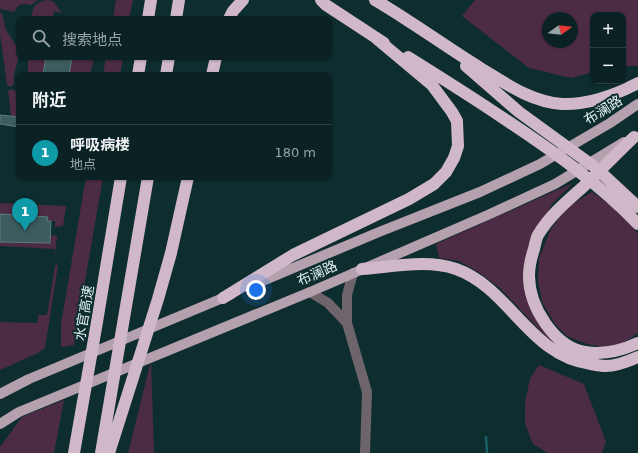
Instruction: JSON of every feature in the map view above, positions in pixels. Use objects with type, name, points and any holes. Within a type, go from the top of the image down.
[{"type":"highway","points":[[148,16],[151,0]]},
{"type":"highway","points":[[176,16],[179,0]]},
{"type":"highway","points":[[230,16],[243,0]]},
{"type":"highway","points":[[374,0],[395,12],[443,45],[508,86],[545,102],[577,104],[601,99],[623,91],[638,83]]},
{"type":"highway","points":[[321,2],[377,39],[459,89],[596,168],[638,206]]},
{"type":"highway","points":[[223,298],[293,255],[409,199],[434,184],[446,172],[454,158],[458,146],[457,121],[432,85],[377,39]]},
{"type":"highway","points":[[443,45],[505,101],[530,129],[573,167],[611,197],[638,224]]},
{"type":"highway","points":[[138,72],[140,60]]},
{"type":"highway","points":[[166,72],[168,60]]},
{"type":"highway","points":[[213,72],[215,60]]},
{"type":"highway","points":[[636,135],[551,217],[538,236],[532,256],[529,277],[533,299],[541,318],[555,335],[567,345],[584,352],[604,353],[624,350],[638,343]]},
{"type":"highway","name":"水官高速","points":[[74,453],[98,322],[121,180]]},
{"type":"highway","points":[[101,453],[147,180]]},
{"type":"highway","points":[[109,453],[171,254],[187,180]]},
{"type":"highway","points":[[357,271],[424,264],[437,264],[457,270],[477,280],[509,309],[534,336],[555,352],[566,358],[582,363],[606,366],[638,357]]},
{"type":"main road","name":"布澜路","points":[[0,394],[29,379],[372,235],[480,192],[534,168],[610,123],[638,104]]},
{"type":"main road","name":"布澜路","points":[[0,424],[19,412],[310,292],[555,184],[636,135]]},
{"type":"main road","name":"布澜路","points":[[0,400],[11,388]]},
{"type":"street","points":[[357,271],[347,294],[347,323],[367,392],[366,453]]},
{"type":"street","points":[[310,292],[328,303],[347,323]]},
{"type":"shaded area","points":[[0,0],[38,0],[31,5],[26,4],[17,7],[14,12],[0,9]]},
{"type":"shaded area","points":[[46,0],[53,1],[62,13],[54,11],[53,16],[31,16],[34,7],[38,3]]},
{"type":"shaded area","points":[[116,0],[133,0],[130,16],[113,16]]},
{"type":"shaded area","points":[[475,0],[638,0],[638,66],[626,66],[626,12],[590,12],[590,73],[571,78],[529,68],[462,16]]},
{"type":"shaded area","points":[[0,12],[7,32],[16,45],[16,60],[18,60],[14,75],[14,84],[11,87],[7,85],[0,34]]},
{"type":"shaded area","points":[[28,60],[46,60],[44,72],[28,72]]},
{"type":"shaded area","points":[[72,60],[93,60],[91,72],[70,72]]},
{"type":"shaded area","points":[[106,60],[122,60],[120,72],[104,72]]},
{"type":"shaded area","points":[[12,89],[16,94],[16,117],[11,116],[8,91]]},
{"type":"shaded area","points":[[85,180],[102,180],[74,345],[61,347],[61,324]]},
{"type":"shaded area","points":[[573,183],[552,204],[538,229],[529,253],[544,330],[556,344],[547,338],[500,288],[480,273],[459,261],[439,258],[436,244]]},
{"type":"shaded area","points":[[592,192],[617,211],[638,234],[638,333],[628,340],[609,348],[587,344],[567,336],[555,324],[542,302],[538,280],[539,258],[551,229],[566,208]]},
{"type":"shaded area","points":[[0,203],[66,206],[63,226],[55,227],[55,221],[47,221],[48,218],[0,214]]},
{"type":"shaded area","points":[[50,235],[57,236],[55,256],[55,249],[0,246],[0,242],[50,243]]},
{"type":"shaded area","points":[[56,265],[58,265],[45,348],[38,353],[0,370],[0,322],[37,323],[38,315],[47,315]]},
{"type":"shaded area","points":[[151,361],[154,453],[128,453]]},
{"type":"shaded area","points":[[539,365],[584,384],[606,442],[602,453],[548,453],[533,444],[525,424],[525,402],[530,379]]},
{"type":"shaded area","points":[[64,400],[54,453],[0,453],[0,447],[22,417]]},
{"type":"building","points":[[46,60],[72,60],[70,72],[44,72]]},
{"type":"building","points":[[0,115],[16,117],[16,127],[0,124]]},
{"type":"building","points":[[0,214],[48,217],[47,221],[51,221],[50,243],[0,242]]},
{"type":"waterway","points":[[486,437],[487,453]]},
{"type":"place","name":"呼吸病楼","points":[[25,231]]}]
